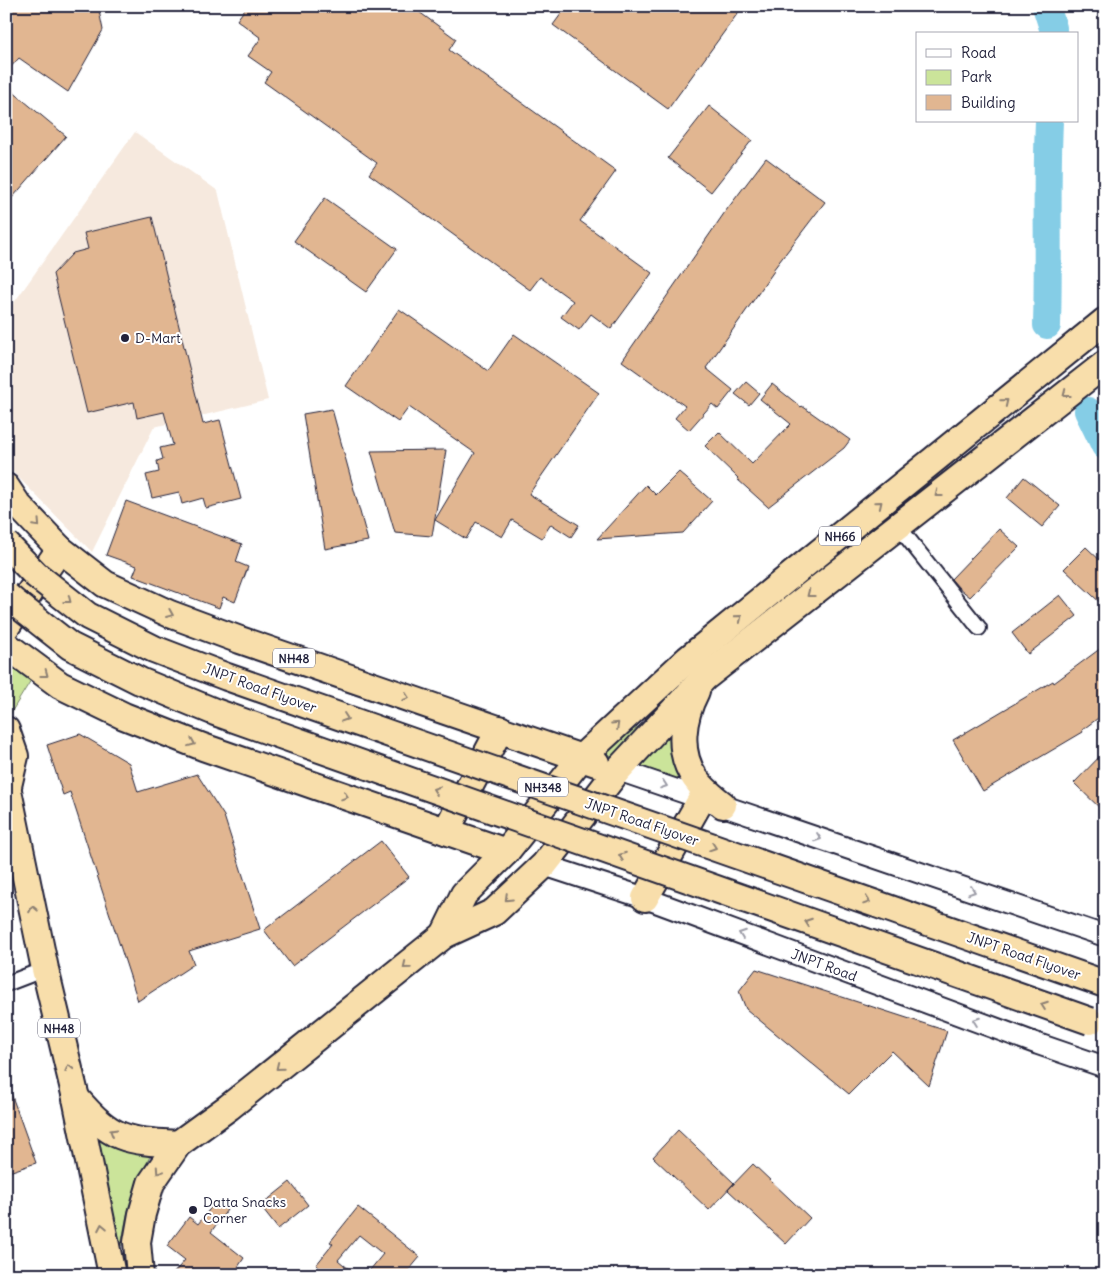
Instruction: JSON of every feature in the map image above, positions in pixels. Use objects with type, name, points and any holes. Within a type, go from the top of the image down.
[{"type":"highway","name":"NH66","points":[[580,758],[688,659],[1105,321]]},
{"type":"highway","name":"NH66","points":[[618,770],[704,678],[1105,364]]},
{"type":"highway","name":"NH48","points":[[6,487],[18,505],[60,549],[105,584],[170,614],[240,640],[618,770]]},
{"type":"highway","name":"JNPT Road Flyover","points":[[6,544],[36,575],[88,616],[154,649],[227,677],[1105,984]]},
{"type":"highway","points":[[6,627],[60,549]]},
{"type":"highway","points":[[6,595],[70,646],[140,681],[216,712],[1097,1024]]},
{"type":"highway","points":[[6,645],[60,685],[124,716],[204,747],[506,852]]},
{"type":"highway","points":[[645,898],[712,802],[709,793],[696,779],[686,761],[683,749],[685,721],[693,697],[704,678]]},
{"type":"highway","points":[[446,831],[500,729]]},
{"type":"highway","points":[[6,730],[15,756],[7,784]]},
{"type":"highway","points":[[444,936],[464,894],[506,852],[580,758]]},
{"type":"highway","points":[[140,1275],[137,1242],[142,1214],[151,1183],[184,1139],[229,1107],[444,936],[494,912],[544,865],[618,770]]},
{"type":"highway","name":"NH48","points":[[7,784],[45,969],[76,1098],[112,1275]]},
{"type":"highway","points":[[76,1098],[99,1123],[121,1137],[144,1142],[184,1139]]},
{"type":"street","points":[[898,526],[978,628]]},
{"type":"street","points":[[618,770],[1105,936]]},
{"type":"street","name":"JNPT Road","points":[[544,865],[645,898],[1105,1067]]},
{"type":"street","points":[[6,984],[45,969]]},
{"type":"shaded area","points":[[135,132],[218,191],[268,400],[154,427],[92,552],[12,471],[6,459],[6,314]]},
{"type":"green space","points":[[6,660],[31,680],[12,711],[6,726]]},
{"type":"green space","points":[[681,701],[683,781],[598,751]]},
{"type":"green space","points":[[96,1135],[151,1154],[136,1186],[127,1215],[121,1246]]},
{"type":"building","points":[[6,6],[98,6],[103,30],[68,92],[19,58],[6,72]]},
{"type":"building","points":[[247,6],[411,6],[456,39],[449,50],[616,171],[580,221],[652,273],[611,329],[591,314],[579,330],[561,317],[573,301],[540,277],[530,290],[369,174],[377,163],[264,82],[271,72],[248,56],[261,38],[237,20]]},
{"type":"building","points":[[567,6],[743,6],[668,109],[553,25]]},
{"type":"building","points":[[6,86],[66,136],[6,205]]},
{"type":"building","points":[[709,106],[752,140],[711,192],[668,158]]},
{"type":"building","points":[[766,158],[825,202],[773,270],[706,368],[733,390],[718,409],[712,404],[689,430],[675,418],[685,406],[622,361],[725,212]]},
{"type":"building","points":[[325,198],[397,249],[366,292],[294,241]]},
{"type":"building","name":"D-Mart","points":[[152,217],[203,424],[220,420],[241,499],[206,508],[203,498],[182,504],[179,492],[152,498],[146,475],[159,472],[157,461],[163,459],[160,448],[173,445],[164,412],[137,418],[134,402],[87,413],[53,274],[73,253],[88,249],[84,233]]},
{"type":"building","points":[[399,309],[488,371],[514,334],[599,393],[529,494],[579,525],[571,537],[551,524],[542,538],[512,520],[502,537],[476,522],[466,539],[435,520],[475,453],[409,407],[398,422],[346,386]]},
{"type":"building","points":[[746,382],[759,393],[749,405],[735,394]]},
{"type":"building","points":[[772,384],[801,407],[850,440],[844,448],[768,507],[705,446],[719,432],[752,464],[791,424],[760,399]]},
{"type":"building","points":[[332,409],[368,541],[325,549],[303,414]]},
{"type":"building","points":[[446,450],[432,536],[395,533],[371,451]]},
{"type":"building","points":[[679,472],[712,501],[683,533],[597,539],[646,485],[656,495]]},
{"type":"building","points":[[1024,477],[1060,506],[1042,527],[1007,498]]},
{"type":"building","points":[[126,501],[242,544],[236,562],[248,567],[235,602],[223,597],[219,608],[133,576],[137,566],[106,555]]},
{"type":"building","points":[[999,529],[1019,547],[970,597],[951,579]]},
{"type":"building","points":[[1086,547],[1105,565],[1105,607],[1064,569]]},
{"type":"building","points":[[1060,595],[1077,616],[1028,654],[1012,633]]},
{"type":"building","points":[[1105,645],[1105,713],[1082,730],[1083,732],[983,791],[953,740],[1053,681],[1054,683]]},
{"type":"building","points":[[80,734],[129,763],[138,792],[197,774],[224,816],[260,929],[189,951],[194,964],[138,1001],[70,792],[63,795],[47,745]]},
{"type":"building","points":[[1105,751],[1105,813],[1074,783]]},
{"type":"building","points":[[381,841],[409,877],[292,966],[264,930]]},
{"type":"building","points":[[756,969],[947,1031],[929,1086],[892,1051],[849,1094],[746,1009],[739,991]]},
{"type":"building","points":[[6,1085],[8,1085],[36,1163],[6,1173]]},
{"type":"building","points":[[678,1130],[734,1183],[709,1210],[653,1157]]},
{"type":"building","points":[[753,1164],[810,1218],[786,1244],[728,1190]]},
{"type":"building","points":[[290,1182],[308,1205],[278,1229],[260,1206]]},
{"type":"building","points":[[216,1201],[227,1210],[211,1232],[244,1258],[238,1267],[247,1275],[172,1275],[185,1260],[167,1246],[189,1217],[198,1224]]},
{"type":"building","points":[[358,1207],[420,1257],[405,1275],[366,1275],[383,1254],[359,1235],[338,1260],[356,1275],[328,1275],[316,1265],[333,1244],[330,1242]]},
{"type":"waterway","points":[[1046,6],[1053,32]]},
{"type":"waterway","points":[[1047,325],[1049,122]]},
{"type":"waterway","points":[[1088,411],[1105,446]]},
{"type":"place","name":"D-Mart","points":[[125,338]]},
{"type":"place","name":"Datta Snacks Corner","points":[[193,1210]]}]
